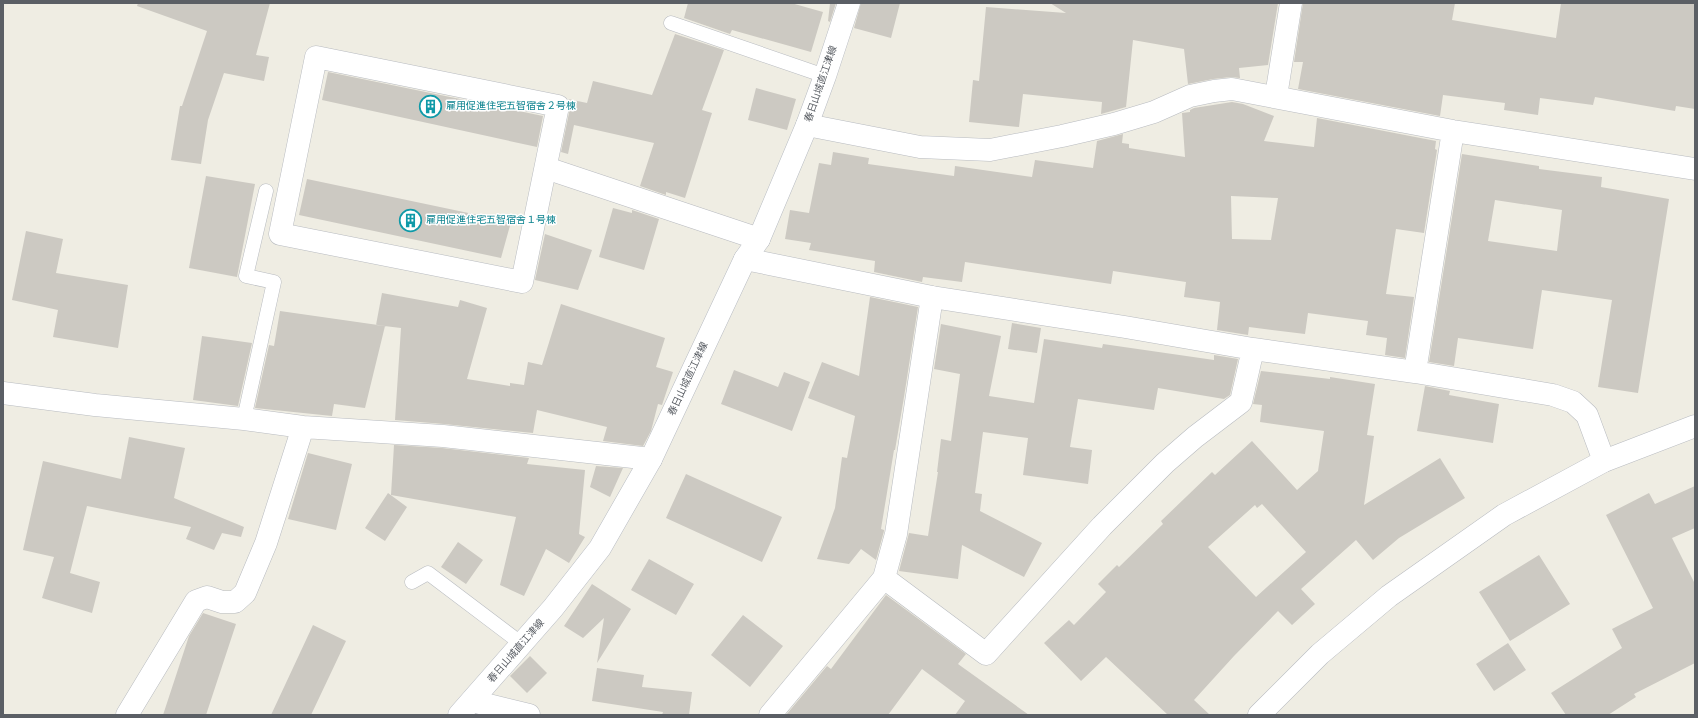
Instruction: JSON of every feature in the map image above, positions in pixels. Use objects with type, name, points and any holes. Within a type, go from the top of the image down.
[{"type":"street","name":"春日山城直江津線","points":[[466,708],[553,608],[600,548],[650,458],[745,259],[759,238],[807,126],[849,3]]},
{"type":"street","points":[[1276,96],[1291,3]]},
{"type":"street","points":[[316,57],[558,106],[546,168],[522,282],[280,234],[316,57]]},
{"type":"street","points":[[807,126],[920,147],[990,150],[1114,124],[1154,112],[1190,96],[1232,89],[1276,96],[1453,131],[1695,169]]},
{"type":"street","points":[[1415,372],[1453,131]]},
{"type":"street","points":[[546,168],[759,238]]},
{"type":"street","points":[[745,259],[932,298],[1125,327],[1253,349],[1415,372],[1553,395],[1573,402],[1587,415],[1604,461]]},
{"type":"street","points":[[770,715],[884,578],[896,534],[932,298]]},
{"type":"street","points":[[884,578],[986,654],[1102,526],[1165,463],[1195,437],[1241,402],[1253,349]]},
{"type":"street","points":[[3,393],[95,405],[244,418],[303,427],[443,436],[650,458]]},
{"type":"street","points":[[1259,715],[1320,654],[1389,596],[1504,515],[1604,461],[1695,426]]},
{"type":"street","points":[[127,715],[196,601],[207,598],[222,602],[235,602],[245,593],[266,543],[303,427]]},
{"type":"street","points":[[466,708],[529,715]]},
{"type":"lane","points":[[671,23],[825,76]]},
{"type":"lane","points":[[244,418],[274,282],[246,276],[266,191]]},
{"type":"lane","points":[[412,582],[428,573],[522,644]]},
{"type":"building","points":[[138,3],[270,3],[256,55],[269,57],[264,81],[224,73],[208,120],[201,164],[171,160],[180,106],[182,106],[207,31],[137,6]]},
{"type":"building","points":[[688,3],[791,3],[823,12],[811,52],[732,30],[730,34],[684,18]]},
{"type":"building","points":[[830,3],[836,3],[830,22],[828,21]]},
{"type":"building","points":[[861,3],[900,3],[891,38],[854,28]]},
{"type":"building","points":[[1050,3],[1278,3],[1268,65],[1239,68],[1240,78],[1231,77],[1213,79],[1188,84],[1184,49],[1133,40],[1126,107],[1101,114],[1102,102],[1023,94],[1019,127],[969,122],[973,80],[979,81],[986,7],[1066,13]]},
{"type":"building","points":[[1303,3],[1455,3],[1452,20],[1556,38],[1561,3],[1695,3],[1695,109],[1676,106],[1675,111],[1595,97],[1593,105],[1540,98],[1538,115],[1504,110],[1505,103],[1443,95],[1440,116],[1298,89],[1303,62],[1294,62]]},
{"type":"building","points":[[675,34],[724,50],[702,110],[712,113],[685,198],[666,192],[666,195],[640,186],[654,143],[574,125],[568,154],[561,152],[570,108],[568,99],[587,103],[593,81],[652,95]]},
{"type":"building","name":"雇用促進住宅五智宿舎２号棟","points":[[328,72],[543,116],[537,147],[322,100]]},
{"type":"building","points":[[756,88],[796,99],[787,130],[748,120]]},
{"type":"building","points":[[1232,102],[1243,104],[1274,116],[1264,141],[1314,147],[1317,118],[1436,141],[1435,149],[1437,150],[1424,233],[1396,229],[1386,294],[1414,297],[1405,358],[1385,355],[1387,338],[1366,335],[1368,321],[1308,313],[1305,334],[1249,327],[1248,335],[1217,330],[1220,302],[1184,297],[1186,282],[1113,271],[1111,284],[965,262],[962,282],[923,277],[922,282],[874,272],[875,261],[809,250],[811,243],[785,239],[790,210],[809,213],[819,163],[831,165],[833,152],[869,158],[868,164],[954,176],[955,166],[1032,177],[1035,160],[1093,168],[1097,141],[1123,134],[1122,143],[1129,144],[1129,148],[1185,157],[1182,113],[1190,112],[1190,110],[1194,108]],"holes":[[[1231,196],[1278,198],[1271,240],[1232,239]]]},
{"type":"building","points":[[1462,154],[1539,166],[1539,169],[1602,177],[1601,187],[1669,199],[1638,393],[1598,387],[1612,300],[1542,290],[1533,349],[1458,338],[1454,366],[1429,362]],"holes":[[[1495,200],[1562,210],[1557,251],[1488,241]]]},
{"type":"building","points":[[206,176],[255,184],[237,277],[189,268]]},
{"type":"building","name":"雇用促進住宅五智宿舎１号棟","points":[[307,179],[511,222],[501,258],[299,215]]},
{"type":"building","points":[[613,208],[632,213],[632,210],[659,219],[644,270],[599,257]]},
{"type":"building","points":[[26,231],[63,239],[56,273],[128,285],[118,348],[53,337],[58,310],[12,300]]},
{"type":"building","points":[[545,234],[592,250],[578,290],[535,280]]},
{"type":"building","points":[[382,293],[458,307],[460,300],[487,308],[467,379],[510,386],[510,383],[524,385],[528,362],[542,365],[561,304],[665,338],[656,367],[673,372],[662,405],[658,404],[651,431],[643,446],[603,441],[607,427],[537,410],[533,433],[395,420],[401,328],[376,325]]},
{"type":"building","points":[[870,297],[918,307],[881,529],[884,531],[876,560],[861,549],[849,564],[817,559],[835,508],[842,457],[847,458],[855,416],[808,398],[822,362],[859,376]]},
{"type":"building","points":[[280,311],[385,326],[365,408],[334,404],[332,416],[255,408],[269,345],[274,346]]},
{"type":"building","points":[[1012,323],[1041,328],[1037,353],[1008,349]]},
{"type":"building","points":[[941,324],[1001,336],[989,396],[1034,403],[1044,339],[1102,348],[1103,344],[1214,360],[1214,355],[1238,359],[1230,395],[1224,399],[1158,388],[1154,410],[1078,399],[1070,447],[1092,450],[1088,484],[1023,475],[1028,438],[983,432],[975,493],[982,494],[980,511],[1042,543],[1024,577],[962,545],[958,579],[899,571],[909,533],[928,536],[938,472],[941,439],[951,441],[960,374],[934,369]]},
{"type":"building","points":[[202,336],[252,343],[238,406],[193,400]]},
{"type":"building","points":[[734,370],[778,387],[784,372],[810,382],[792,431],[721,404]]},
{"type":"building","points":[[1261,371],[1330,379],[1330,377],[1375,384],[1367,435],[1374,436],[1364,505],[1440,458],[1465,498],[1399,538],[1373,560],[1356,540],[1301,589],[1315,604],[1292,625],[1278,611],[1194,700],[1210,715],[1168,715],[1106,657],[1081,681],[1044,643],[1069,620],[1074,625],[1106,592],[1098,584],[1117,565],[1119,567],[1163,524],[1161,521],[1212,472],[1215,475],[1252,441],[1297,490],[1318,471],[1324,431],[1260,422],[1262,405],[1253,404]],"holes":[[[1262,504],[1306,552],[1256,597],[1208,547],[1255,505],[1257,508]]]},
{"type":"building","points":[[1425,386],[1450,391],[1449,395],[1499,404],[1493,443],[1417,431]]},
{"type":"building","points":[[129,437],[185,448],[174,498],[244,527],[241,537],[222,533],[214,550],[186,539],[191,527],[87,506],[70,573],[100,582],[92,613],[42,598],[54,557],[23,550],[43,461],[121,479]]},
{"type":"building","points":[[394,445],[442,448],[529,458],[527,464],[585,470],[579,534],[585,537],[569,563],[546,549],[524,596],[500,585],[516,517],[391,495]]},
{"type":"building","points":[[308,453],[352,464],[336,530],[288,519]]},
{"type":"building","points":[[596,466],[623,468],[610,497],[590,487]]},
{"type":"building","points":[[686,474],[782,517],[762,562],[666,518]]},
{"type":"building","points":[[1695,486],[1695,528],[1672,538],[1695,584],[1695,663],[1634,694],[1636,697],[1608,715],[1566,715],[1551,693],[1622,648],[1612,629],[1653,608],[1606,515],[1649,493],[1655,504]]},
{"type":"building","points":[[388,493],[407,507],[385,541],[365,528]]},
{"type":"building","points":[[458,542],[483,560],[466,584],[441,567]]},
{"type":"building","points":[[1539,555],[1570,604],[1510,641],[1479,592]]},
{"type":"building","points":[[649,559],[694,584],[676,615],[631,590]]},
{"type":"building","points":[[592,584],[631,609],[597,663],[604,618],[583,638],[564,626]]},
{"type":"building","points":[[886,595],[966,654],[958,664],[1029,715],[955,715],[965,701],[922,669],[888,715],[786,715],[827,666],[831,669]]},
{"type":"building","points":[[203,613],[236,624],[206,715],[163,715],[189,636]]},
{"type":"building","points":[[743,615],[783,646],[750,687],[711,655]]},
{"type":"building","points":[[313,625],[346,641],[311,715],[271,715]]},
{"type":"building","points":[[1508,643],[1526,670],[1494,691],[1476,664]]},
{"type":"building","points":[[530,656],[547,673],[527,693],[510,676]]},
{"type":"building","points":[[597,668],[644,675],[642,687],[692,692],[689,715],[662,715],[663,712],[592,701]]},
{"type":"place","name":"雇用促進住宅五智宿舎２号棟","points":[[431,106]]},
{"type":"place","name":"雇用促進住宅五智宿舎１号棟","points":[[410,220]]}]
